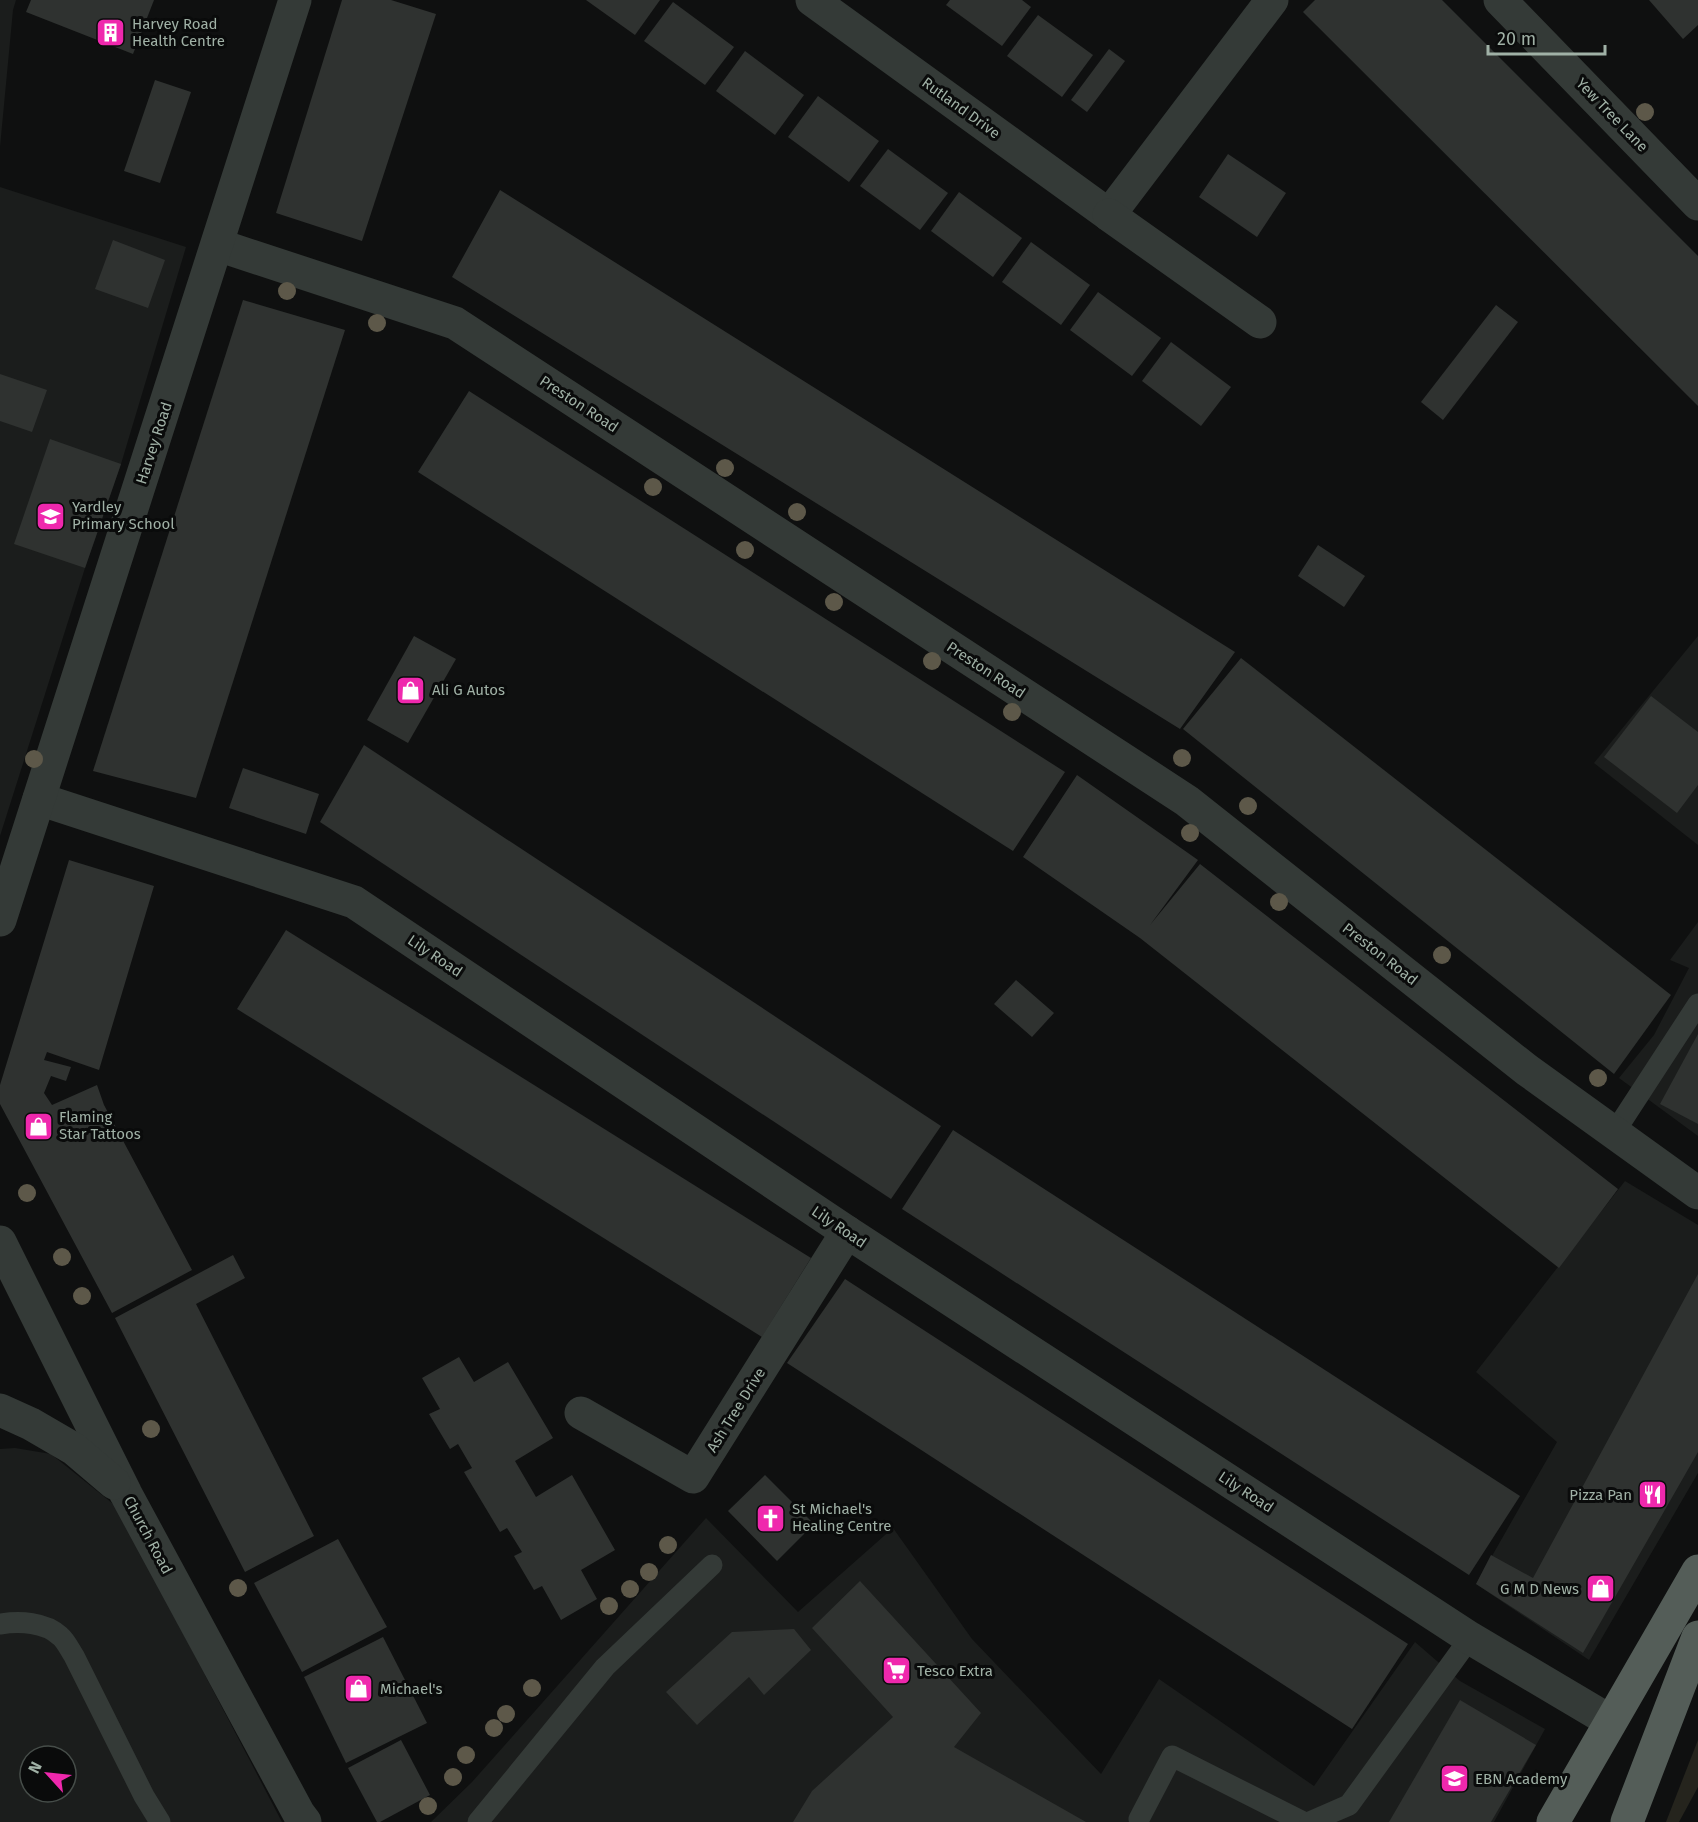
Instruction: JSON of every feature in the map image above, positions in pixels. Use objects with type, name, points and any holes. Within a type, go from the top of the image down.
[{"type":"highway","points":[[1553,1822],[1698,1571]]},
{"type":"highway","points":[[1627,1822],[1698,1637]]},
{"type":"street","name":"Harvey Road","points":[[0,920],[295,0]]},
{"type":"street","name":"Rutland Drive","points":[[812,0],[1260,322]]},
{"type":"street","points":[[1109,215],[1272,0]]},
{"type":"street","name":"Yew Tree Lane","points":[[1500,0],[1698,204]]},
{"type":"street","name":"Preston Road","points":[[218,245],[455,323],[1187,801],[1527,1070],[1698,1192]]},
{"type":"street","name":"Lily Road","points":[[39,799],[354,902],[848,1232],[1470,1638],[1610,1721]]},
{"type":"street","name":"Ash Tree Drive","points":[[581,1413],[693,1478],[848,1232]]},
{"type":"street","name":"Church Road","points":[[0,1242],[126,1494],[305,1822]]},
{"type":"street","points":[[0,1410],[31,1424],[74,1449],[126,1494]]},
{"type":"lane","points":[[1614,1133],[1698,1004]]},
{"type":"lane","points":[[478,1822],[605,1667],[712,1565]]},
{"type":"lane","points":[[0,1624],[12,1622],[44,1626],[61,1636],[74,1656],[144,1796],[160,1822]]},
{"type":"lane","points":[[1310,1822],[1349,1805],[1470,1638]]},
{"type":"lane","points":[[1139,1819],[1172,1756],[1303,1822]]},
{"type":"shaded area","points":[[0,0],[16,0],[13,10],[0,147]]},
{"type":"shaded area","name":"Yardley Primary School","points":[[0,187],[186,247],[121,464],[85,568],[0,836]]},
{"type":"shaded area","points":[[1698,636],[1698,845],[1594,763]]},
{"type":"shaded area","points":[[1698,922],[1698,1136],[1619,1078],[1654,1035],[1689,968],[1670,960]]},
{"type":"shaded area","points":[[1625,1181],[1698,1225],[1698,1473],[1589,1660],[1476,1584],[1557,1442],[1476,1372]]},
{"type":"shaded area","points":[[15,1448],[51,1454],[117,1507],[282,1822],[0,1822],[0,1449]]},
{"type":"shaded area","points":[[706,1518],[798,1612],[893,1528],[972,1639],[1101,1774],[1159,1679],[1314,1786],[1415,1642],[1460,1681],[1545,1729],[1494,1822],[431,1822],[472,1782]]},
{"type":"shaded area","points":[[1698,1740],[1698,1787],[1679,1822],[1666,1822]]},
{"type":"building","name":"Harvey Road Health Centre","points":[[31,0],[154,0],[133,54],[26,12]]},
{"type":"building","points":[[342,0],[391,0],[436,14],[362,241],[276,213]]},
{"type":"building","points":[[586,0],[660,0],[635,35]]},
{"type":"building","points":[[950,0],[1022,0],[1031,7],[1002,46],[946,5]]},
{"type":"building","points":[[1315,0],[1442,0],[1698,256],[1698,406],[1303,12]]},
{"type":"building","points":[[1649,0],[1698,0],[1698,25],[1683,39]]},
{"type":"building","points":[[673,2],[734,47],[705,85],[644,41]]},
{"type":"building","points":[[1038,15],[1093,55],[1062,97],[1007,56]]},
{"type":"building","points":[[1109,49],[1125,61],[1087,112],[1071,100]]},
{"type":"building","points":[[745,51],[804,95],[775,135],[716,91]]},
{"type":"building","points":[[155,80],[191,92],[160,183],[124,171]]},
{"type":"building","points":[[818,96],[879,141],[849,182],[788,137]]},
{"type":"building","points":[[888,149],[948,193],[920,230],[860,186]]},
{"type":"building","points":[[1228,154],[1286,193],[1257,237],[1199,197]]},
{"type":"building","points":[[500,190],[1235,652],[1180,729],[452,277]]},
{"type":"building","points":[[959,192],[1022,238],[993,277],[931,231]]},
{"type":"building","points":[[113,240],[165,260],[148,308],[95,289]]},
{"type":"building","points":[[1031,242],[1090,285],[1061,325],[1002,282]]},
{"type":"building","points":[[1098,292],[1161,338],[1132,376],[1070,330]]},
{"type":"building","points":[[243,300],[345,330],[196,798],[93,771]]},
{"type":"building","points":[[1496,305],[1518,322],[1443,420],[1421,402]]},
{"type":"building","points":[[1171,342],[1231,387],[1201,426],[1142,381]]},
{"type":"building","points":[[0,374],[47,390],[32,432],[0,421]]},
{"type":"building","points":[[469,391],[1065,772],[1013,851],[418,472]]},
{"type":"building","points":[[50,439],[121,464],[85,568],[14,544]]},
{"type":"building","points":[[1318,545],[1365,576],[1344,607],[1298,576]]},
{"type":"building","name":"Ali G Autos","points":[[414,636],[456,659],[408,743],[367,720]]},
{"type":"building","points":[[1241,658],[1671,995],[1614,1074],[1183,729]]},
{"type":"building","points":[[1651,696],[1698,732],[1698,785],[1677,813],[1604,757]]},
{"type":"building","points":[[364,745],[941,1126],[891,1199],[320,822]]},
{"type":"building","points":[[243,768],[319,794],[306,834],[229,808]]},
{"type":"building","points":[[1077,775],[1198,860],[1150,925],[1200,864],[1618,1189],[1559,1268],[1140,938],[1023,857]]},
{"type":"building","points":[[69,860],[154,886],[99,1070],[47,1052],[44,1060],[71,1067],[66,1081],[51,1076],[44,1093],[52,1105],[97,1085],[104,1105],[192,1270],[112,1313],[0,1104],[0,1085]]},
{"type":"building","points":[[286,930],[811,1258],[762,1337],[237,1009]]},
{"type":"building","points":[[1016,980],[1054,1013],[1032,1037],[994,1004]]},
{"type":"building","points":[[1698,1034],[1698,1124],[1660,1104]]},
{"type":"building","points":[[953,1130],[1520,1496],[1469,1575],[902,1209]]},
{"type":"building","points":[[233,1255],[245,1278],[196,1304],[314,1536],[245,1572],[115,1318]]},
{"type":"building","points":[[1698,1274],[1698,1452],[1583,1653],[1476,1584],[1491,1555],[1533,1578]]},
{"type":"building","points":[[845,1279],[1408,1644],[1352,1729],[787,1363]]},
{"type":"building","points":[[459,1357],[474,1382],[508,1362],[553,1438],[515,1461],[536,1497],[572,1475],[615,1550],[581,1570],[597,1599],[561,1620],[542,1586],[534,1590],[514,1556],[522,1552],[507,1528],[500,1532],[464,1472],[472,1468],[458,1444],[450,1449],[429,1414],[440,1409],[422,1378]]},
{"type":"building","name":"St Michael's Healing Centre","points":[[765,1475],[814,1524],[777,1561],[728,1511]]},
{"type":"building","points":[[338,1539],[387,1627],[302,1672],[254,1583]]},
{"type":"building","name":"Tesco Extra","points":[[860,1581],[981,1713],[954,1747],[1086,1822],[793,1822],[812,1791],[893,1717],[812,1628]]},
{"type":"building","points":[[794,1629],[811,1650],[764,1695],[749,1677],[697,1725],[666,1692],[732,1632]]},
{"type":"building","points":[[383,1637],[427,1723],[346,1763],[304,1677]]},
{"type":"building","name":"EBN Academy","points":[[1460,1700],[1536,1745],[1491,1822],[1389,1822]]},
{"type":"building","points":[[401,1740],[430,1795],[377,1822],[348,1768]]},
{"type":"place","name":"Harvey Road Health Centre","points":[[111,33]]},
{"type":"place","name":"Yardley Primary School","points":[[51,516]]},
{"type":"place","name":"Ali G Autos","points":[[411,690]]},
{"type":"place","name":"Flaming Star Tattoos","points":[[38,1126]]},
{"type":"place","name":"Pizza Pan","points":[[1653,1495]]},
{"type":"place","name":"St Michael's Healing Centre","points":[[771,1518]]},
{"type":"place","name":"G M D News","points":[[1600,1589]]},
{"type":"place","name":"Tesco Extra","points":[[896,1671]]},
{"type":"place","name":"Michael's","points":[[359,1689]]},
{"type":"place","name":"EBN Academy","points":[[1454,1779]]}]
